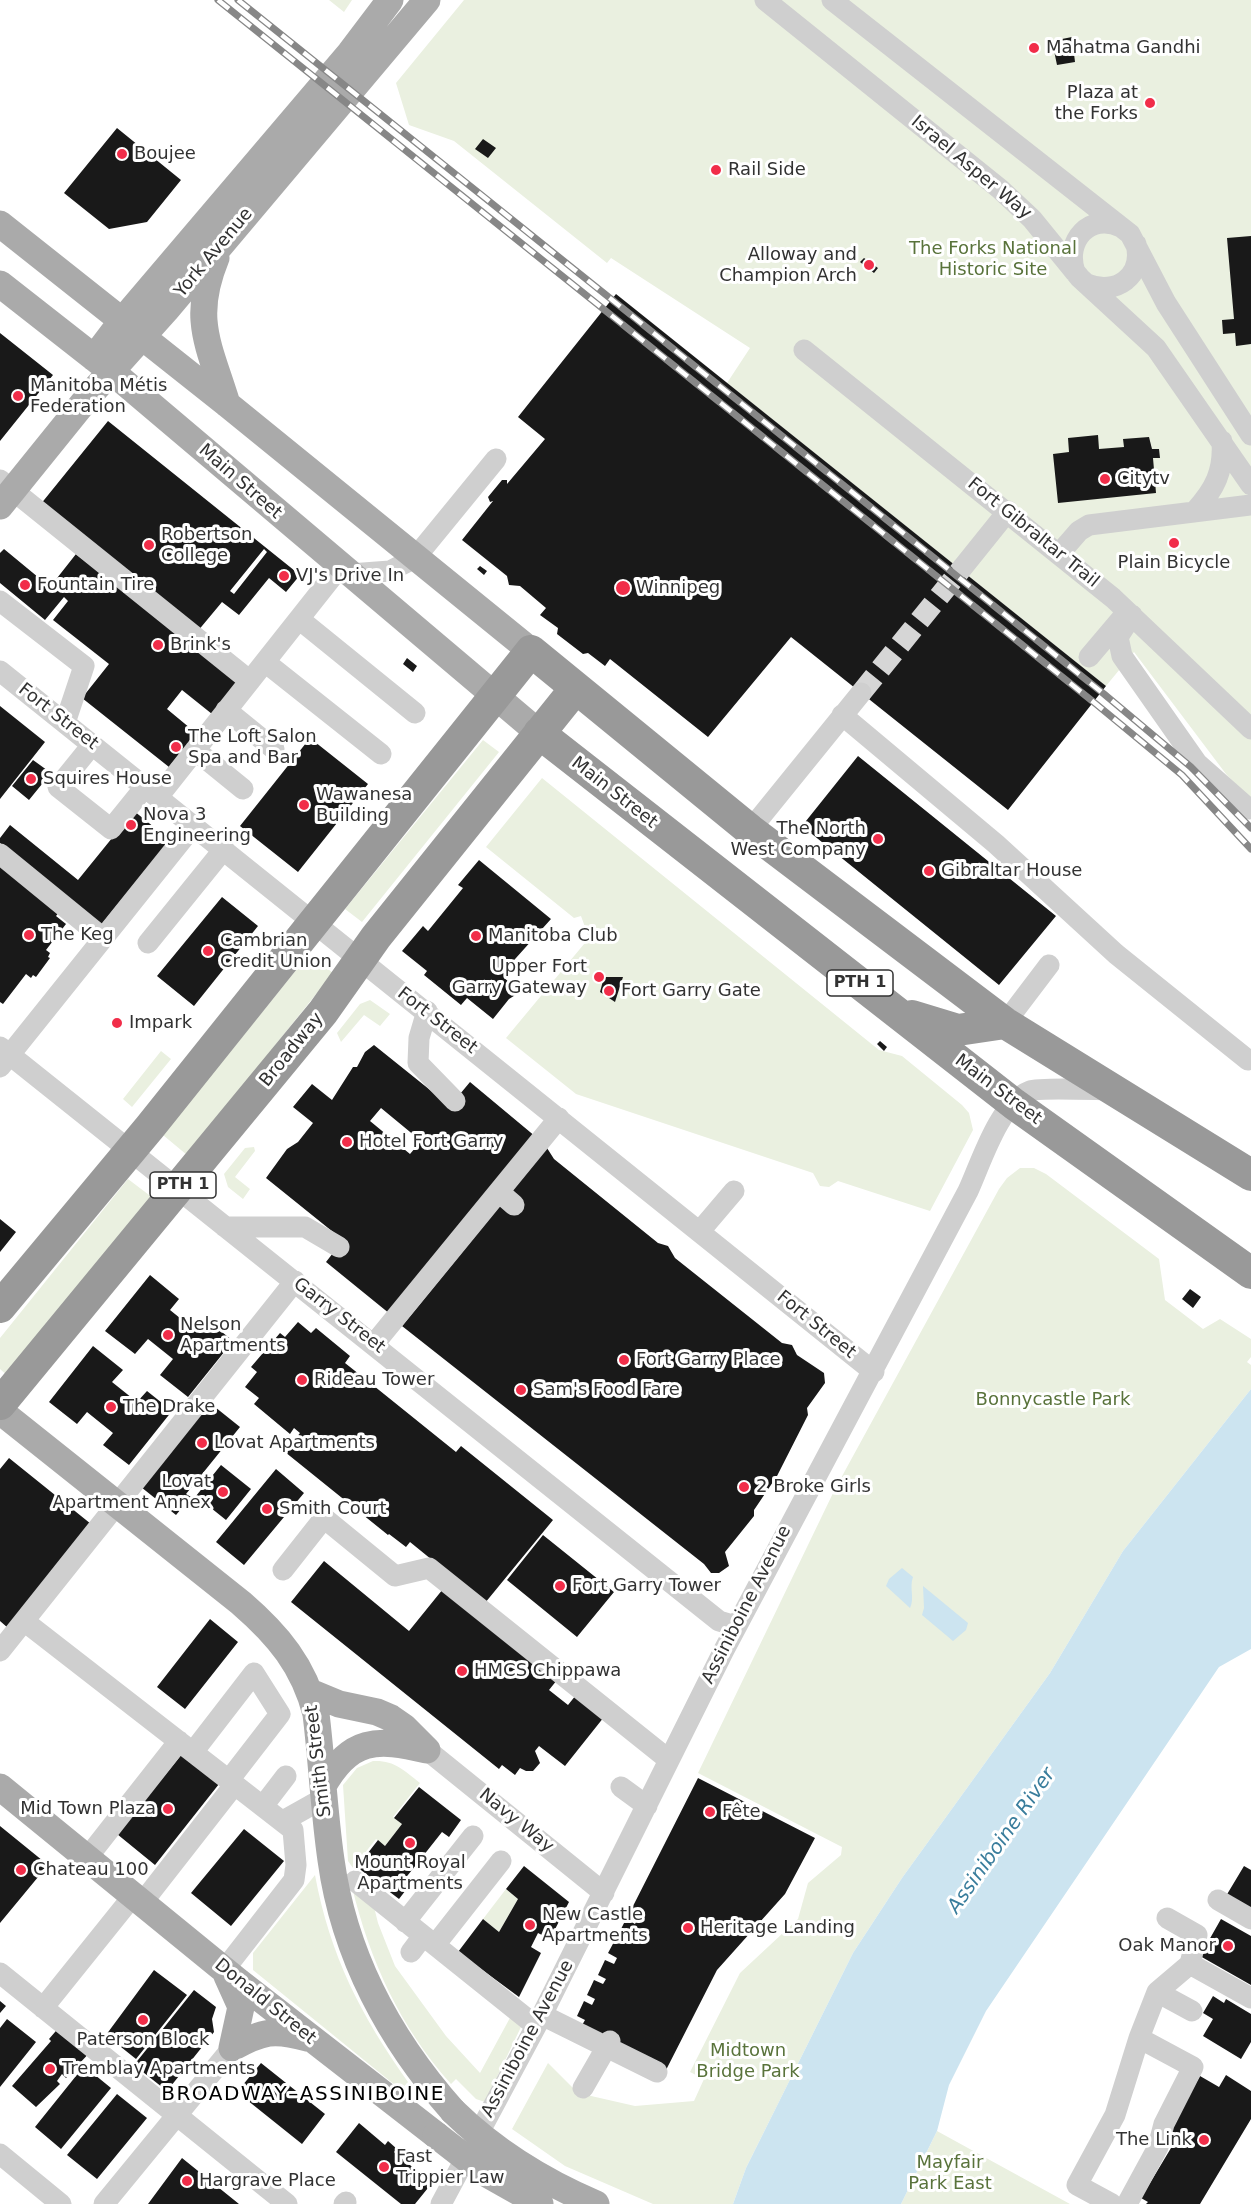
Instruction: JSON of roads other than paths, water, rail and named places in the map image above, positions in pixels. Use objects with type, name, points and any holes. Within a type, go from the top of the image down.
[{"type":"highway","name":"PTH 1","points":[[531,651],[750,830],[1005,1023],[1251,1175]]},
{"type":"highway","points":[[0,1307],[130,1151],[531,651]]},
{"type":"highway","name":"Broadway","points":[[0,1404],[179,1190],[323,1012],[376,937],[575,689]]},
{"type":"highway","name":"Main Street","points":[[539,733],[1014,1104],[1251,1273]]},
{"type":"highway","points":[[895,1011],[958,1030],[1005,1023]]},
{"type":"main road","name":"York Avenue","points":[[4,492],[390,0]]},
{"type":"main road","name":"York Avenue","points":[[132,329],[223,242],[427,0]]},
{"type":"main road","points":[[0,224],[228,404],[531,651]]},
{"type":"main road","points":[[223,242],[208,279],[202,310],[206,335],[228,404]]},
{"type":"main road","name":"Main Street","points":[[0,284],[102,365],[539,733]]},
{"type":"main road","name":"Smith Street","points":[[0,1411],[118,1502],[272,1631],[297,1665],[310,1692],[317,1726],[331,1862],[344,1922],[356,1958],[385,2019],[429,2084],[453,2111],[497,2151],[559,2188],[596,2204]]},
{"type":"main road","points":[[310,1692],[339,1704],[377,1712],[391,1718],[404,1727],[427,1750]]},
{"type":"main road","points":[[324,1792],[337,1764],[358,1747],[387,1741],[427,1750]]},
{"type":"main road","name":"Donald Street","points":[[0,1787],[311,2039],[485,2173],[540,2204]]},
{"type":"main road","points":[[224,1970],[242,2007],[232,2048]]},
{"type":"main road","points":[[232,2048],[255,2036],[275,2031],[311,2039]]},
{"type":"street","name":"Israel Asper Way","points":[[765,0],[1000,189],[1032,219],[1081,278],[1156,348],[1222,440],[1251,485]]},
{"type":"street","points":[[832,0],[1129,235],[1166,303],[1251,435]]},
{"type":"street","points":[[1098,223],[1110,223],[1129,235],[1137,263],[1127,280],[1105,289],[1081,278],[1072,252],[1079,235],[1098,223]]},
{"type":"street","name":"Fort Gibraltar Trail","points":[[804,351],[1008,511],[1130,613],[1251,729]]},
{"type":"street","points":[[1195,511],[1219,477],[1223,459],[1222,440]]},
{"type":"street","points":[[92,745],[58,787],[111,829],[195,750],[299,619],[345,571],[390,572],[415,558],[496,459]]},
{"type":"street","points":[[4,492],[250,681]]},
{"type":"street","points":[[1059,554],[1079,531],[1089,525],[1251,505]]},
{"type":"street","points":[[963,567],[1008,511]]},
{"type":"street","points":[[0,600],[84,666],[65,723]]},
{"type":"street","points":[[1089,657],[1130,613]]},
{"type":"street","points":[[1130,613],[1119,636],[1122,656],[1197,763],[1249,809]]},
{"type":"street","points":[[299,619],[415,713]]},
{"type":"street","points":[[265,662],[381,754]]},
{"type":"street","name":"Fort Street","points":[[0,671],[427,1011],[874,1372]]},
{"type":"street","points":[[750,830],[861,693]]},
{"type":"street","points":[[226,710],[274,749]]},
{"type":"street","points":[[842,715],[996,844],[1116,954],[1248,1060]]},
{"type":"street","points":[[195,750],[243,789]]},
{"type":"street","points":[[3,1056],[103,938],[194,825]]},
{"type":"street","points":[[148,943],[224,849]]},
{"type":"street","points":[[0,854],[103,938]]},
{"type":"street","points":[[1005,1023],[1049,965]]},
{"type":"street","points":[[427,1011],[419,1038],[418,1063],[455,1101]]},
{"type":"street","name":"Garry Street","points":[[3,1056],[130,1151],[295,1281],[719,1621],[736,1626]]},
{"type":"street","name":"Assiniboine Avenue","points":[[441,2204],[604,1893],[736,1626],[874,1372],[968,1191],[996,1126],[1014,1104],[1030,1091],[1114,1090]]},
{"type":"street","points":[[374,1344],[506,1199],[559,1118]]},
{"type":"street","points":[[700,1231],[734,1191]]},
{"type":"street","points":[[225,1227],[305,1227],[339,1246]]},
{"type":"street","points":[[4,1653],[24,1621],[295,1281]]},
{"type":"street","points":[[283,1570],[324,1518],[395,1576],[429,1568],[636,1743],[669,1760]]},
{"type":"street","points":[[24,1621],[293,1830],[296,1865],[294,1880],[224,1970]]},
{"type":"street","points":[[43,2008],[137,1899],[232,1782],[280,1714],[254,1673],[87,1858]]},
{"type":"street","name":"Navy Way","points":[[427,1750],[604,1893]]},
{"type":"street","points":[[263,1806],[286,1776]]},
{"type":"street","points":[[621,1787],[646,1806]]},
{"type":"street","points":[[283,1821],[324,1792]]},
{"type":"street","points":[[405,1922],[473,1836]]},
{"type":"street","points":[[423,1944],[501,1861]]},
{"type":"street","points":[[355,1881],[405,1922],[423,1944],[539,2020],[608,2044],[657,2072]]},
{"type":"street","points":[[1218,1900],[1251,1919]]},
{"type":"street","points":[[1112,2204],[1077,2185],[1115,2115],[1139,2038],[1157,1992],[1190,1964],[1197,1935],[1167,1918]]},
{"type":"street","points":[[1190,1964],[1251,1998]]},
{"type":"street","points":[[0,1973],[287,2204]]},
{"type":"street","points":[[1157,1992],[1192,2011]]},
{"type":"street","points":[[1126,2204],[1158,2147],[1164,2124],[1193,2067],[1139,2038]]},
{"type":"street","points":[[583,2088],[608,2044]]},
{"type":"street","points":[[104,2204],[232,2048]]},
{"type":"street","points":[[0,2154],[61,2204]]},
{"type":"water","name":"Assiniboine River","points":[[1251,1389],[1251,1649],[1219,1667],[986,2011],[949,2085],[937,2131],[901,2204],[733,2204],[746,2168],[853,1953],[902,1878],[1050,1673],[1123,1551]]},
{"type":"water","points":[[902,1568],[913,1577],[910,1608],[886,1586],[889,1579]]},
{"type":"water","points":[[923,1586],[968,1623],[966,1630],[953,1641],[922,1615]]},
{"type":"tunnel","points":[[861,693],[963,567]]},
{"type":"railway","points":[[218,0],[1096,704],[1182,775],[1251,849]]},
{"type":"railway","points":[[238,0],[1104,694],[1191,767],[1251,828]]},
{"type":"place","name":"Mahatma Gandhi","points":[[1034,48]]},
{"type":"place","name":"Plaza at the Forks","points":[[1150,103]]},
{"type":"place","name":"Boujee","points":[[122,154]]},
{"type":"place","name":"Rail Side","points":[[716,170]]},
{"type":"place","name":"Alloway and Champion Arch","points":[[869,265]]},
{"type":"place","name":"Manitoba Métis Federation","points":[[18,396]]},
{"type":"place","name":"Citytv","points":[[1105,479]]},
{"type":"place","name":"Plain Bicycle","points":[[1174,543]]},
{"type":"place","name":"Robertson College","points":[[149,545]]},
{"type":"place","name":"VJ's Drive In","points":[[284,576]]},
{"type":"place","name":"Fountain Tire","points":[[25,585]]},
{"type":"place","name":"Winnipeg","points":[[623,588]]},
{"type":"place","name":"Brink's","points":[[158,645]]},
{"type":"place","name":"The Loft Salon Spa and Bar","points":[[176,747]]},
{"type":"place","name":"Squires House","points":[[31,779]]},
{"type":"place","name":"Wawanesa Building","points":[[304,805]]},
{"type":"place","name":"Nova 3 Engineering","points":[[131,825]]},
{"type":"place","name":"The North West Company","points":[[878,839]]},
{"type":"place","name":"Gibraltar House","points":[[929,871]]},
{"type":"place","name":"The Keg","points":[[29,935]]},
{"type":"place","name":"Manitoba Club","points":[[476,936]]},
{"type":"place","name":"Cambrian Credit Union","points":[[208,951]]},
{"type":"place","name":"Upper Fort Garry Gateway","points":[[599,977]]},
{"type":"place","name":"Fort Garry Gate","points":[[609,991]]},
{"type":"place","name":"Impark","points":[[117,1023]]},
{"type":"place","name":"Hotel Fort Garry","points":[[347,1142]]},
{"type":"place","name":"Nelson Apartments","points":[[168,1335]]},
{"type":"place","name":"Fort Garry Place","points":[[624,1360]]},
{"type":"place","name":"Rideau Tower","points":[[302,1380]]},
{"type":"place","name":"Sam's Food Fare","points":[[521,1390]]},
{"type":"place","name":"The Drake","points":[[111,1407]]},
{"type":"place","name":"Lovat Apartments","points":[[202,1443]]},
{"type":"place","name":"2 Broke Girls","points":[[744,1487]]},
{"type":"place","name":"Lovat Apartment Annex","points":[[223,1492]]},
{"type":"place","name":"Smith Court","points":[[267,1509]]},
{"type":"place","name":"Fort Garry Tower","points":[[560,1586]]},
{"type":"place","name":"HMCS Chippawa","points":[[462,1671]]},
{"type":"place","name":"Mid Town Plaza","points":[[168,1809]]},
{"type":"place","name":"Fête","points":[[710,1812]]},
{"type":"place","name":"Mount Royal Apartments","points":[[410,1843]]},
{"type":"place","name":"Chateau 100","points":[[21,1870]]},
{"type":"place","name":"New Castle Apartments","points":[[530,1925]]},
{"type":"place","name":"Heritage Landing","points":[[688,1928]]},
{"type":"place","name":"Oak Manor","points":[[1228,1946]]},
{"type":"place","name":"Paterson Block","points":[[143,2020]]},
{"type":"place","name":"Tremblay Apartments","points":[[50,2069]]},
{"type":"place","name":"The Link","points":[[1204,2140]]},
{"type":"place","name":"Fast Trippier Law","points":[[384,2167]]},
{"type":"place","name":"Hargrave Place","points":[[187,2181]]},
{"type":"district","name":"BROADWAY–ASSINIBOINE","points":[[303,2095]]},
{"type":"park label","name":"The Forks National Historic Site","points":[[993,259]]},
{"type":"park label","name":"Bonnycastle Park","points":[[1053,1400]]},
{"type":"park label","name":"Midtown Bridge Park","points":[[748,2061]]},
{"type":"park label","name":"Mayfair Park East","points":[[950,2173]]}]
